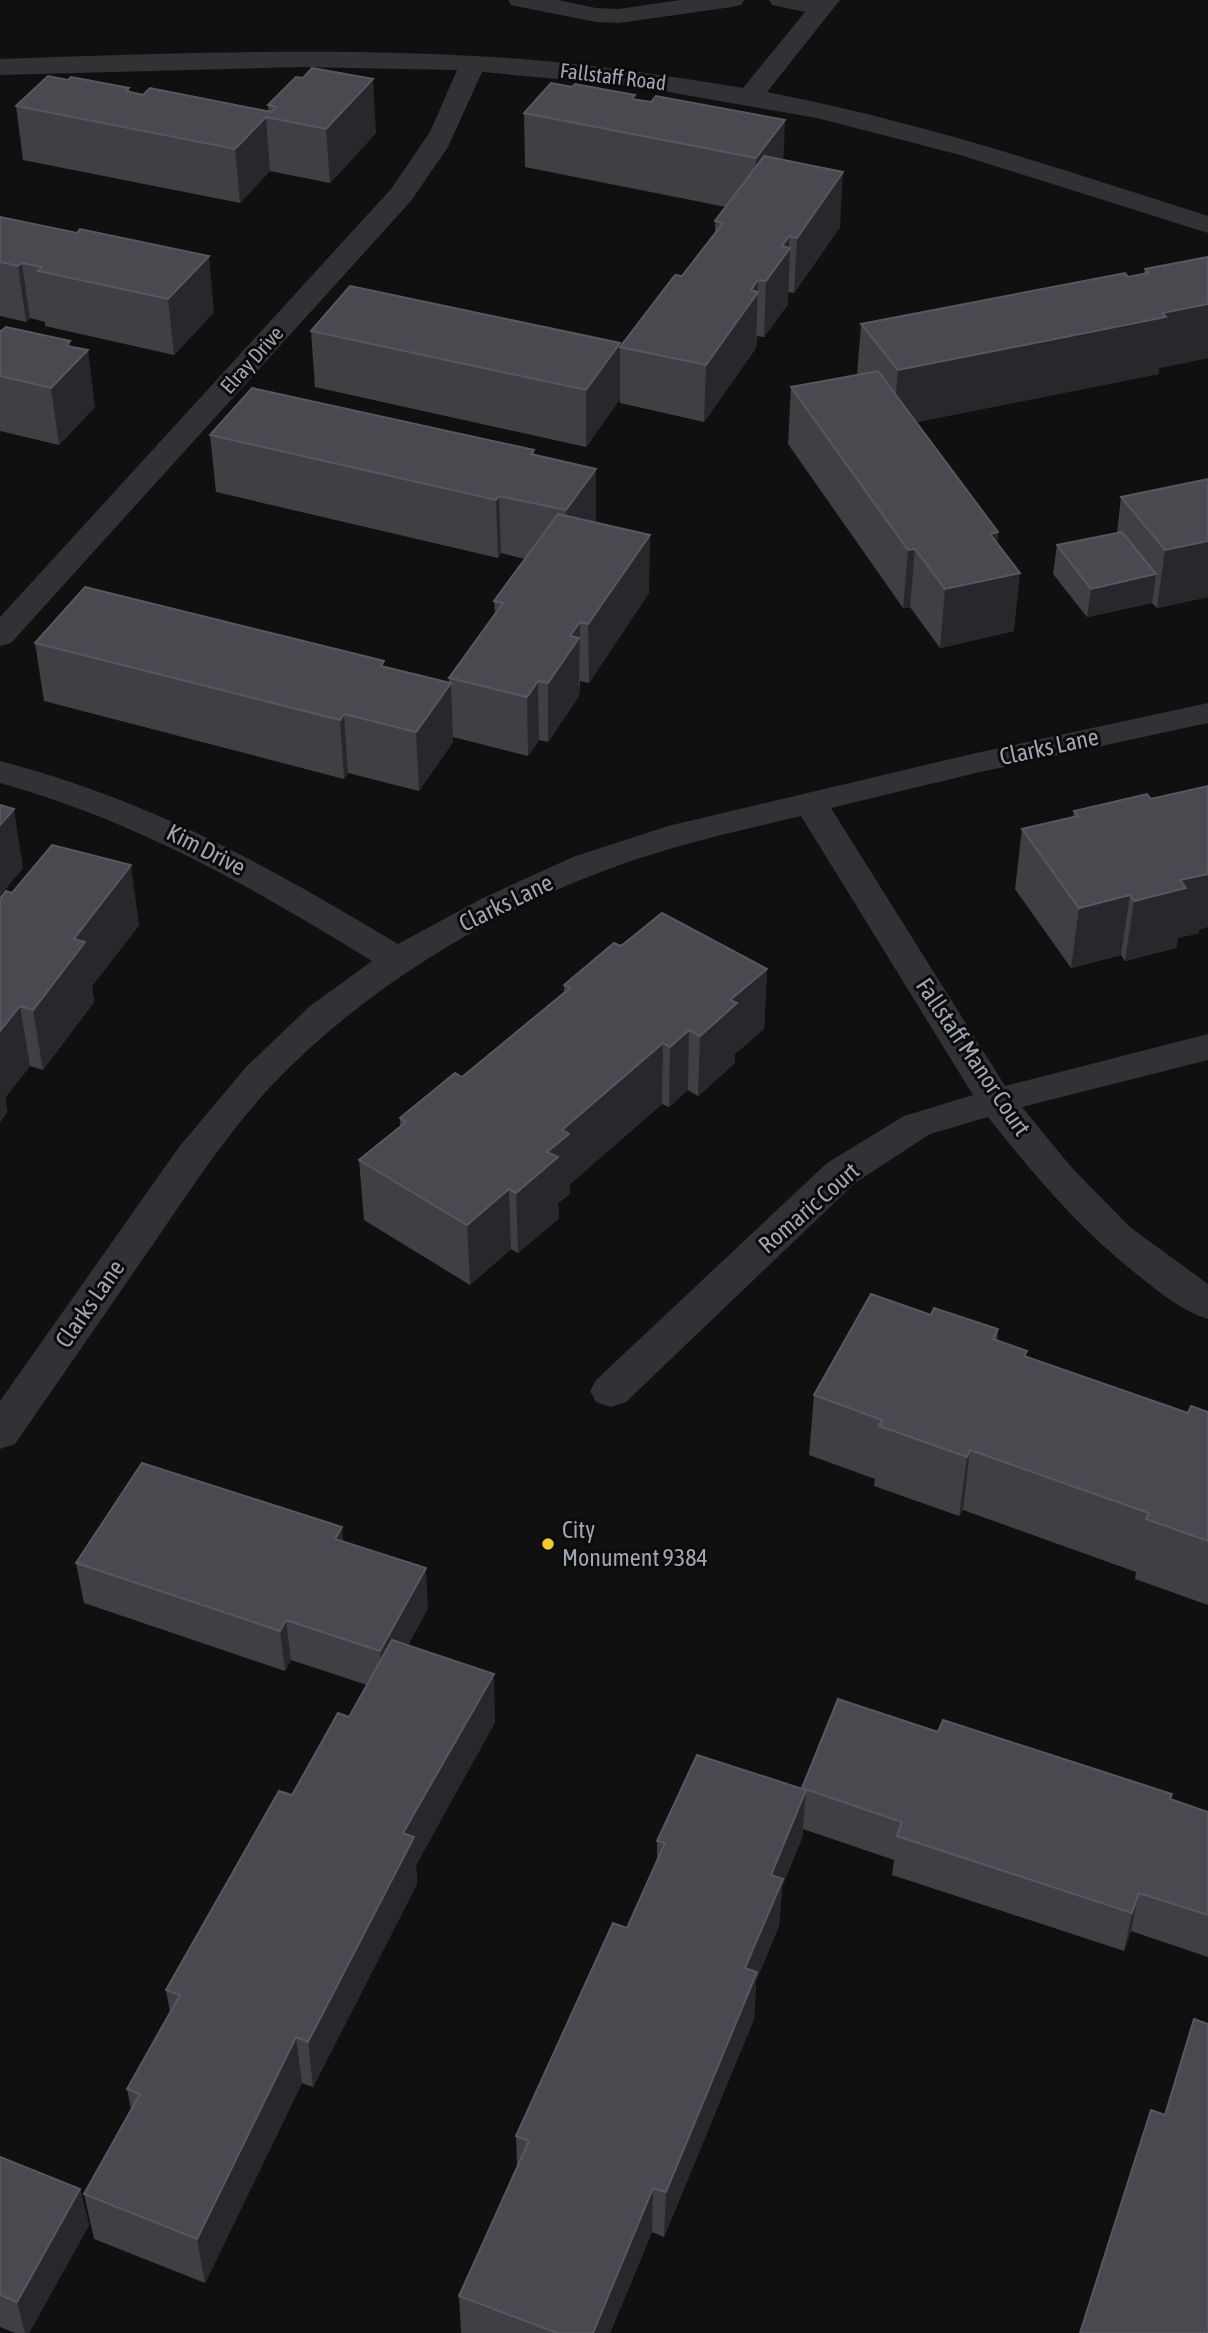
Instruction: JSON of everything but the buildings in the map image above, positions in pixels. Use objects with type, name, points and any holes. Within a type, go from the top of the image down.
[{"type":"street","points":[[520,0],[608,16],[732,0]]},
{"type":"street","points":[[781,0],[825,4]]},
{"type":"street","points":[[749,98],[825,4]]},
{"type":"street","name":"Fallstaff Road","points":[[0,67],[238,59],[397,60],[599,75],[749,98],[886,127],[943,142],[1208,225]]},
{"type":"street","name":"Elray Drive","points":[[0,636],[416,177],[439,145],[451,122],[473,64]]},
{"type":"street","name":"Clarks Lane","points":[[3,1424],[192,1157],[259,1076],[323,1015],[397,960],[496,906],[585,865],[680,834],[1208,712]]},
{"type":"street","name":"Kim Drive","points":[[0,772],[85,797],[197,844],[397,960]]},
{"type":"street","name":"Fallstaff Manor Court","points":[[810,802],[996,1101],[1058,1178],[1116,1237],[1208,1304]]},
{"type":"street","name":"Romaric Court","points":[[611,1391],[841,1174],[916,1125],[996,1101],[1208,1047]]},
{"type":"place","name":"City Monument 9384","points":[[548,1544]]}]
